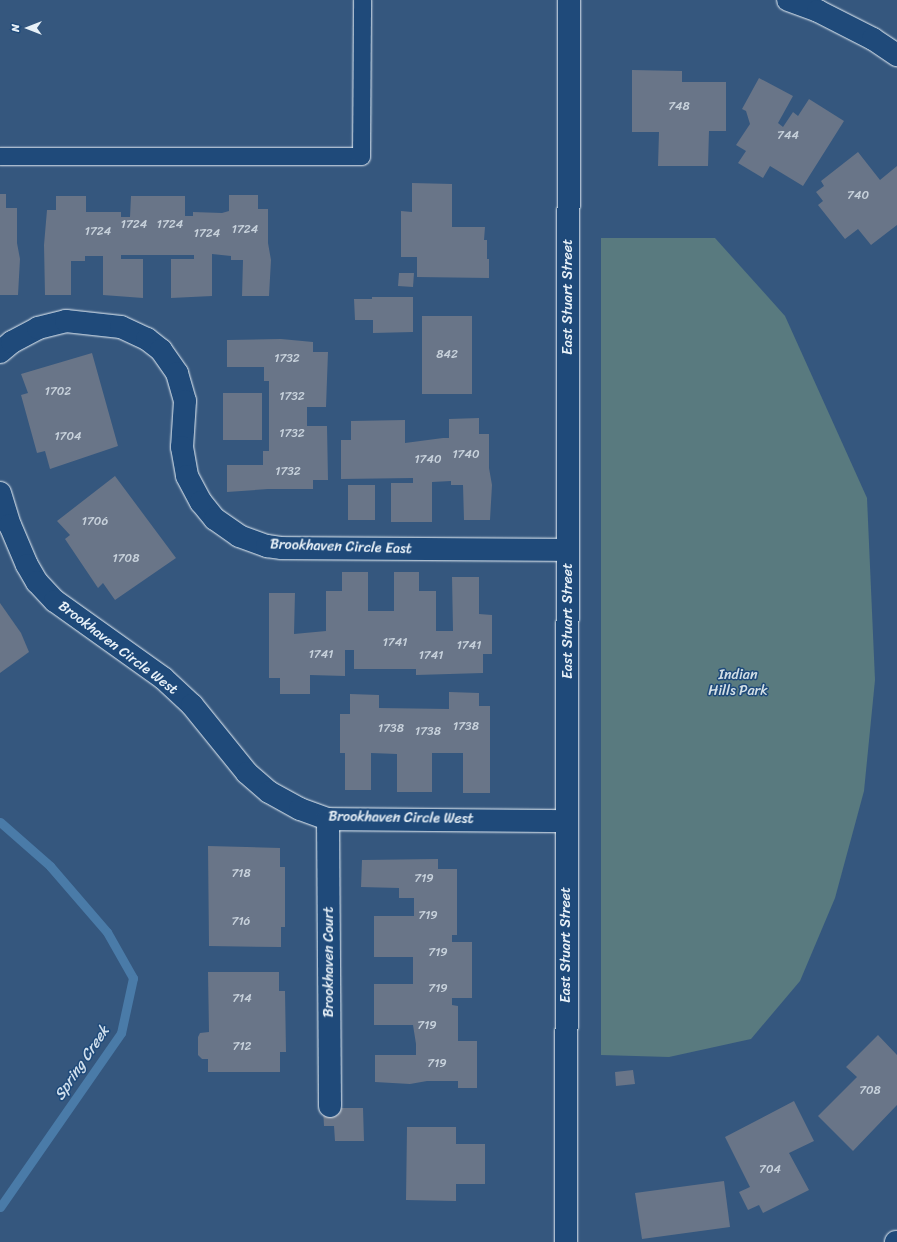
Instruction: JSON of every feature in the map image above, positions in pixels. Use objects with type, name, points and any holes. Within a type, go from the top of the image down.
[{"type":"street","name":"East Stuart Street","points":[[566,1242],[569,0]]},
{"type":"street","points":[[788,0],[818,11],[873,39],[897,55]]},
{"type":"street","name":"Brookhaven Circle East","points":[[4,344],[38,328],[66,321],[121,327],[147,338],[161,350],[178,374],[185,401],[182,446],[187,476],[206,508],[215,519],[239,536],[267,546],[282,548],[568,550]]},
{"type":"street","name":"Brookhaven Circle West","points":[[0,493],[10,525],[27,565],[37,582],[55,601],[163,678],[192,705],[246,773],[269,792],[300,809],[328,819],[566,820]]},
{"type":"street","name":"Brookhaven Court","points":[[328,819],[330,1106]]},
{"type":"lane","points":[[0,156],[361,156],[362,0]]},
{"type":"green space","name":"Indian Hills Park","points":[[601,238],[715,238],[785,316],[867,498],[875,680],[864,791],[835,898],[800,981],[751,1039],[669,1057],[601,1055]]},
{"type":"building","points":[[632,70],[682,71],[682,82],[726,82],[726,131],[709,131],[708,166],[658,166],[659,132],[632,132]]},
{"type":"building","points":[[759,78],[793,96],[778,123],[783,127],[793,112],[798,116],[809,99],[844,121],[803,186],[770,166],[763,178],[738,163],[746,151],[736,145],[750,124],[746,111],[742,109]]},
{"type":"building","points":[[858,152],[880,180],[897,166],[897,225],[871,245],[858,229],[845,239],[818,205],[823,201],[816,192],[824,186],[821,181]]},
{"type":"building","points":[[412,183],[452,184],[452,227],[485,227],[484,240],[487,240],[489,278],[417,277],[417,257],[401,257],[401,211],[412,212]]},
{"type":"building","points":[[0,194],[6,194],[6,208],[17,208],[17,243],[20,259],[18,295],[0,295]]},
{"type":"building","points":[[229,195],[258,195],[258,209],[268,209],[268,243],[271,260],[269,296],[242,296],[243,260],[231,260],[231,256],[212,254],[212,296],[171,298],[171,259],[194,259],[194,255],[121,255],[121,259],[143,259],[143,298],[103,295],[103,256],[85,256],[85,261],[71,261],[71,295],[45,295],[44,245],[47,210],[56,210],[56,196],[86,196],[86,212],[121,212],[121,217],[130,217],[131,196],[185,196],[185,216],[193,216],[193,212],[222,213],[229,211]]},
{"type":"building","points":[[399,273],[414,273],[413,287],[398,286]]},
{"type":"building","points":[[372,297],[413,297],[413,332],[373,333],[373,320],[355,320],[354,299],[372,299]]},
{"type":"building","points":[[422,316],[472,316],[472,394],[422,394]]},
{"type":"building","points":[[281,339],[313,342],[313,352],[328,352],[326,407],[307,407],[307,426],[327,426],[328,480],[313,480],[313,489],[268,489],[227,492],[227,465],[263,465],[263,451],[269,451],[269,381],[264,381],[264,367],[227,367],[227,340]]},
{"type":"building","points":[[92,353],[118,446],[50,469],[45,451],[37,453],[21,395],[28,393],[21,374]]},
{"type":"building","points":[[223,393],[262,393],[262,440],[223,440]]},
{"type":"building","points":[[479,418],[479,434],[489,434],[489,468],[492,485],[490,520],[464,520],[463,485],[451,485],[451,481],[432,482],[432,522],[391,522],[391,483],[413,483],[413,478],[341,479],[341,440],[351,440],[351,421],[405,420],[405,443],[449,438],[449,419]]},
{"type":"building","points":[[115,476],[176,558],[115,600],[103,583],[98,588],[65,539],[70,535],[57,521]]},
{"type":"building","points":[[348,485],[375,485],[375,520],[348,520]]},
{"type":"building","points":[[342,572],[368,572],[368,611],[394,611],[394,572],[419,572],[419,591],[436,591],[436,631],[453,631],[452,577],[479,577],[479,614],[492,615],[492,654],[483,654],[483,673],[416,675],[416,669],[354,669],[354,650],[345,650],[345,676],[310,675],[310,694],[280,694],[280,678],[269,678],[269,593],[295,593],[294,634],[326,631],[326,591],[342,591]]},
{"type":"building","points":[[0,603],[21,633],[29,652],[0,673]]},
{"type":"building","points":[[449,692],[479,693],[479,706],[490,706],[490,793],[463,793],[463,753],[432,753],[432,792],[397,792],[397,754],[371,753],[371,790],[345,790],[345,753],[340,753],[340,714],[350,714],[350,694],[379,695],[379,708],[449,709]]},
{"type":"building","points":[[208,846],[280,848],[280,867],[285,867],[285,927],[281,927],[281,947],[209,946]]},
{"type":"building","points":[[438,859],[438,869],[457,869],[457,935],[452,935],[452,942],[472,942],[472,998],[452,998],[452,1005],[458,1006],[458,1041],[477,1041],[477,1088],[458,1088],[458,1081],[427,1081],[410,1084],[375,1082],[375,1055],[416,1055],[416,1044],[413,1025],[374,1025],[374,984],[413,984],[413,957],[374,957],[374,916],[414,916],[414,898],[399,898],[399,888],[361,887],[362,860]]},
{"type":"building","points":[[208,972],[279,972],[279,991],[285,991],[286,1052],[280,1052],[280,1072],[208,1072],[208,1059],[202,1059],[198,1055],[198,1037],[200,1033],[209,1032]]},
{"type":"building","points":[[878,1035],[897,1055],[897,1105],[853,1151],[818,1116],[857,1077],[846,1067]]},
{"type":"building","points":[[633,1070],[635,1084],[616,1086],[615,1072]]},
{"type":"building","points":[[794,1101],[814,1141],[789,1153],[809,1190],[763,1213],[759,1205],[748,1210],[739,1192],[750,1187],[725,1137]]},
{"type":"building","points":[[323,1108],[363,1108],[364,1141],[335,1141],[334,1126],[324,1126]]},
{"type":"building","points":[[407,1127],[456,1127],[456,1144],[485,1144],[485,1184],[456,1184],[456,1201],[406,1200]]},
{"type":"building","points":[[724,1181],[730,1227],[642,1239],[635,1193]]},
{"type":"waterway","name":"Spring Creek","points":[[0,822],[50,866],[107,932],[133,978],[121,1033],[0,1207]]}]
